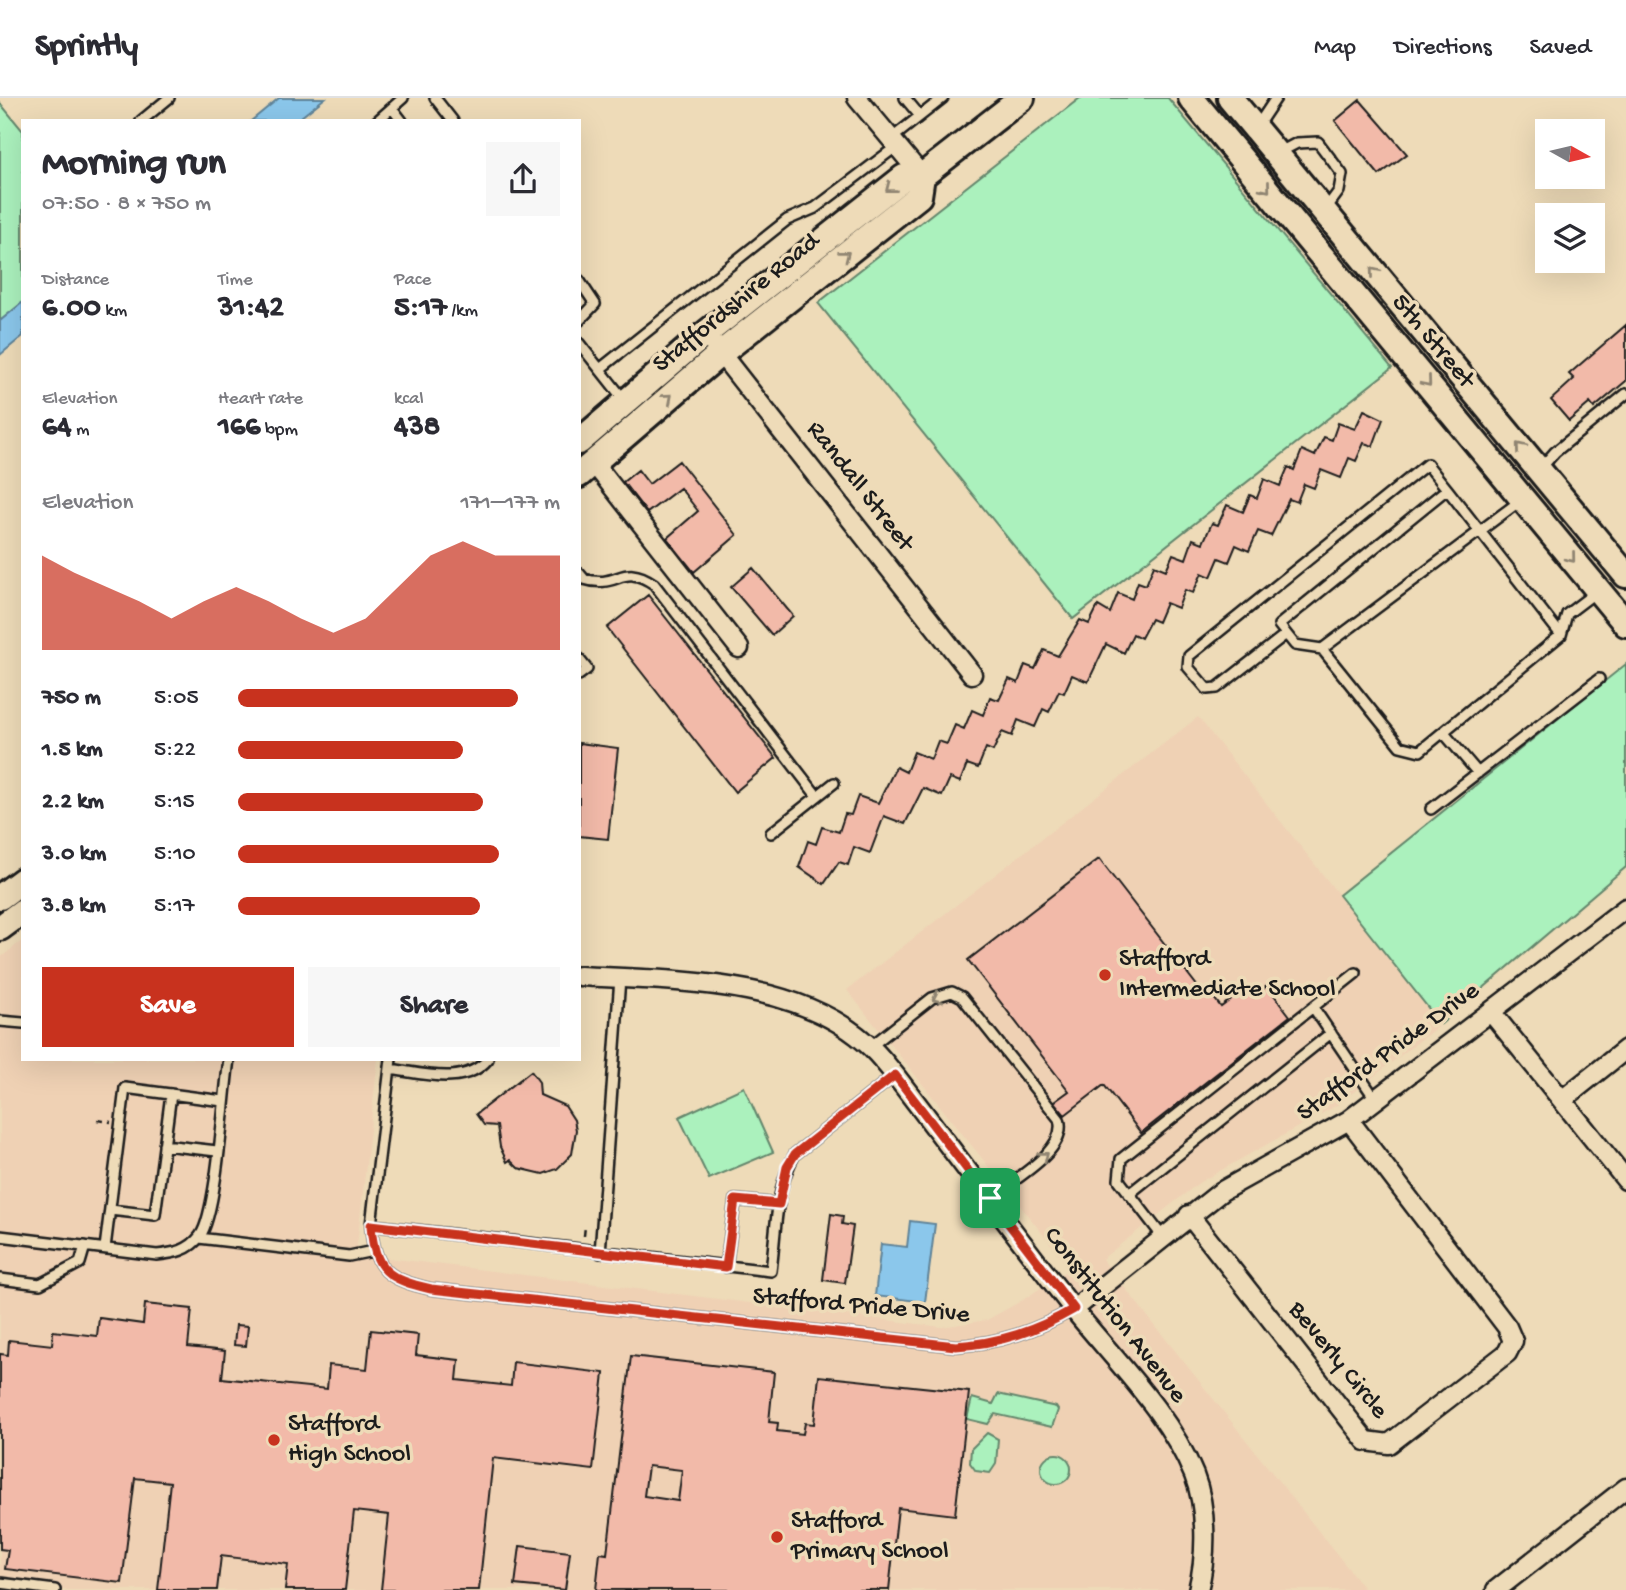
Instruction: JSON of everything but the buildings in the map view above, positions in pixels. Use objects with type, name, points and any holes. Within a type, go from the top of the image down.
[{"type":"main road","name":"Staffordshire Road","points":[[581,440],[705,334],[904,177],[922,176],[1022,98]]},
{"type":"main road","name":"5th Street","points":[[1191,98],[1626,624]]},
{"type":"main road","name":"5th Street","points":[[1230,98],[1624,572]]},
{"type":"main road","points":[[1232,148],[1255,128]]},
{"type":"main road","name":"Staffordshire Road","points":[[586,468],[721,353],[919,196],[922,176]]},
{"type":"main road","points":[[1301,230],[1324,211]]},
{"type":"main road","points":[[1406,357],[1429,337]]},
{"type":"main road","points":[[1522,499],[1539,470]]},
{"type":"main road","points":[[1598,591],[1624,572]]},
{"type":"main road","points":[[0,897],[21,881]]},
{"type":"main road","points":[[0,928],[21,912]]},
{"type":"street","points":[[857,98],[922,176]]},
{"type":"street","name":"Randall Street","points":[[705,334],[972,674]]},
{"type":"street","points":[[586,468],[738,648]]},
{"type":"street","name":"Stafford Pride Drive","points":[[1074,1309],[1162,1236],[1222,1191],[1349,1120],[1626,908]]},
{"type":"street","name":"Constitution Avenue","points":[[581,976],[758,990],[787,998],[834,1021],[870,1047],[895,1075],[1074,1309],[1157,1412],[1194,1476],[1202,1513],[1203,1546],[1198,1590]]},
{"type":"street","points":[[1492,1013],[1626,1180]]},
{"type":"street","points":[[1562,1100],[1626,1049]]},
{"type":"street","name":"Beverly Circle","points":[[1189,1215],[1366,1441],[1389,1444],[1507,1353],[1513,1341],[1507,1327],[1349,1120]]},
{"type":"street","points":[[1496,1590],[1626,1488]]},
{"type":"lane","points":[[143,119],[169,98]]},
{"type":"lane","points":[[379,119],[403,98]]},
{"type":"lane","points":[[435,98],[451,119]]},
{"type":"lane","points":[[905,98],[920,116]]},
{"type":"lane","points":[[600,369],[787,220],[815,208],[943,98]]},
{"type":"lane","points":[[1255,128],[1276,98]]},
{"type":"lane","points":[[392,108],[400,119]]},
{"type":"lane","points":[[1276,154],[1297,143],[1318,142],[1342,174],[1339,191],[1324,211]]},
{"type":"lane","points":[[581,283],[595,304],[581,319]]},
{"type":"lane","points":[[581,345],[641,422]]},
{"type":"lane","points":[[1539,470],[1555,452],[1626,394]]},
{"type":"lane","points":[[1286,634],[1217,688],[1207,689],[1188,667],[1189,656],[1427,464],[1561,635]]},
{"type":"lane","points":[[1447,489],[1279,625],[1295,645],[1322,649],[1400,746],[1420,751],[1561,635],[1567,614],[1598,591]]},
{"type":"lane","points":[[1322,649],[1522,499]]},
{"type":"lane","points":[[581,575],[584,579],[609,583],[625,575],[639,574],[654,584],[817,796]]},
{"type":"lane","points":[[1432,809],[1599,679]]},
{"type":"lane","points":[[1443,732],[1478,773]]},
{"type":"lane","points":[[771,833],[834,783]]},
{"type":"lane","points":[[1162,1236],[1119,1180],[1121,1159],[1127,1151],[1356,974]]},
{"type":"lane","points":[[600,1253],[620,978]]},
{"type":"lane","points":[[870,1047],[932,999],[951,992],[962,998],[1059,1119],[1062,1128],[1055,1147],[990,1198]]},
{"type":"lane","points":[[1313,1007],[1376,1100]]},
{"type":"lane","points":[[0,1021],[21,1023]]},
{"type":"lane","points":[[1129,1194],[1331,1033]]},
{"type":"lane","points":[[0,1236],[157,1255],[181,1252],[199,1238],[210,1208],[229,1061]]},
{"type":"lane","points":[[199,1238],[349,1256],[373,1251],[371,1225],[391,1061]]},
{"type":"lane","points":[[390,1069],[452,1076],[469,1073],[485,1061]]},
{"type":"lane","points":[[371,1225],[771,1271],[779,1204],[787,1167],[795,1154],[895,1075]]},
{"type":"lane","points":[[105,1248],[125,1088],[223,1101]]},
{"type":"lane","points":[[110,1210],[155,1215],[171,1094]]},
{"type":"lane","points":[[164,1145],[217,1151]]},
{"type":"lane","points":[[726,1267],[735,1200],[779,1204]]},
{"type":"lane","points":[[0,1279],[40,1284],[80,1263],[85,1246]]},
{"type":"lane","name":"Stafford Pride Drive","points":[[373,1251],[384,1270],[402,1282],[431,1289],[956,1346],[1003,1340],[1045,1326],[1074,1309]]},
{"type":"lane","points":[[0,1584],[55,1590]]},
{"type":"shaded area","points":[[1198,717],[1441,1024],[1337,1105],[1200,1182],[1102,1259],[1363,1587],[1359,1590],[0,1590],[0,958],[21,942],[21,1061],[378,1061],[356,1254],[942,1327],[987,1320],[1023,1300],[1070,1268],[847,990]]},
{"type":"green space","points":[[1080,98],[1168,98],[1392,368],[1073,619],[818,303]]},
{"type":"green space","points":[[0,103],[21,129],[21,304],[0,321]]},
{"type":"green space","points":[[1626,664],[1626,867],[1441,1024],[1339,895]]},
{"type":"green space","points":[[744,1087],[773,1152],[709,1179],[679,1117]]},
{"type":"green space","points":[[998,1394],[1056,1407],[1058,1410],[1052,1427],[995,1414],[988,1424],[967,1419],[972,1398],[993,1404]]},
{"type":"green space","points":[[987,1433],[998,1439],[996,1464],[990,1473],[976,1471],[970,1463],[971,1449]]},
{"type":"green space","points":[[1056,1454],[1062,1455],[1070,1463],[1070,1475],[1062,1483],[1056,1484],[1050,1483],[1042,1475],[1041,1469],[1042,1463],[1050,1455]]},
{"type":"water","points":[[279,98],[325,98],[299,119],[253,119]]},
{"type":"water","points":[[21,304],[21,338],[0,355],[0,321]]},
{"type":"water","points":[[910,1221],[935,1224],[925,1302],[875,1296],[881,1244],[907,1247]]},
{"type":"place","name":"Stafford Intermediate School","points":[[1105,975]]},
{"type":"place","name":"Stafford High School","points":[[274,1440]]},
{"type":"place","name":"Stafford Primary School","points":[[777,1537]]},
{"type":"route","points":[[895,1075],[990,1198],[1074,1309],[1045,1326],[981,1345],[956,1346],[431,1289],[402,1282],[384,1270],[373,1251],[371,1225],[726,1267],[735,1200],[779,1204],[787,1167],[795,1154],[808,1140],[895,1075]]}]
